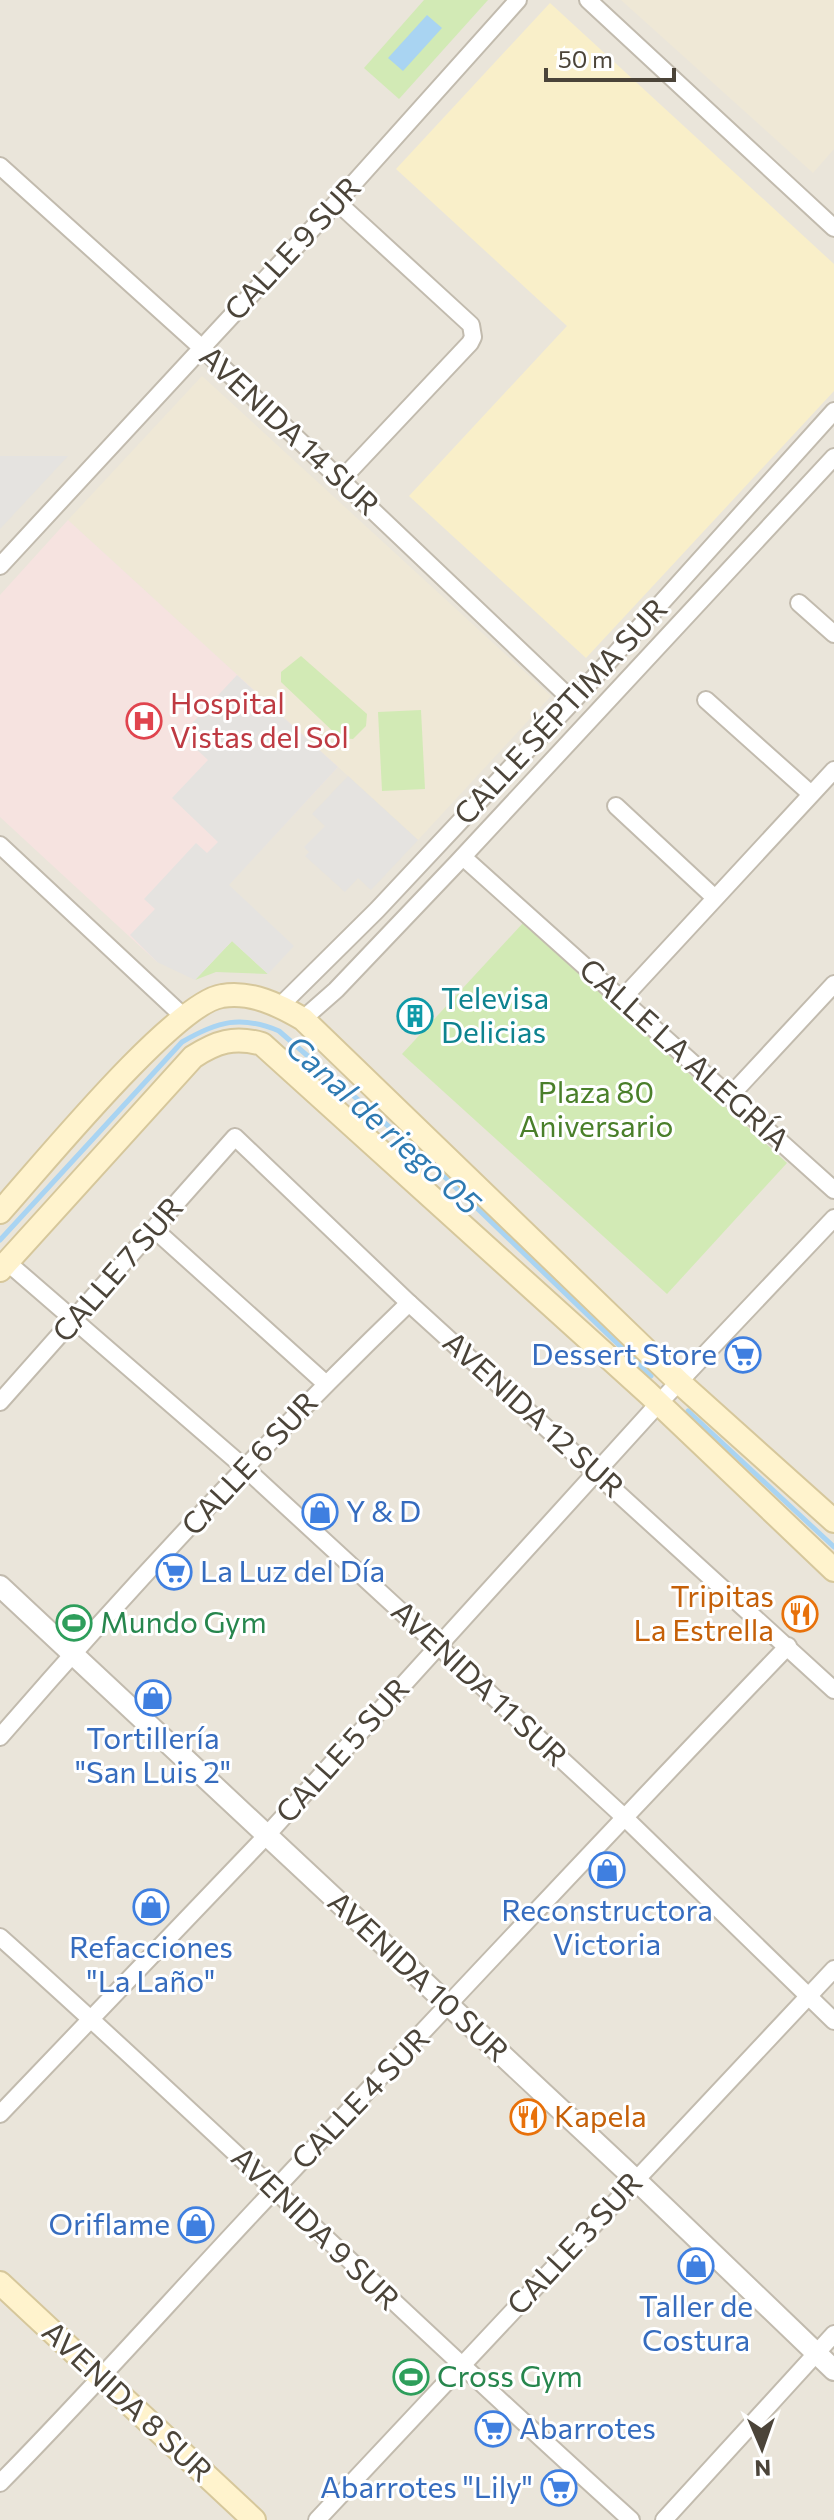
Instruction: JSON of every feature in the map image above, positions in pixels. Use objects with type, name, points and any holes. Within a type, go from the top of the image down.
[{"type":"main road","points":[[0,1212],[151,1045],[201,1002],[221,996],[248,997],[280,1006],[303,1019],[679,1382],[834,1521]]},
{"type":"main road","points":[[4,1266],[193,1057],[213,1044],[247,1040],[262,1044],[659,1403],[834,1570]]},
{"type":"main road","name":"AVENIDA 8 SUR","points":[[0,2283],[254,2520]]},
{"type":"street","name":"CALLE 9 SUR","points":[[0,566],[337,202],[518,0]]},
{"type":"street","points":[[588,0],[834,228]]},
{"type":"street","name":"AVENIDA 14 SUR","points":[[0,166],[202,348],[573,701]]},
{"type":"street","points":[[337,202],[471,325],[473,331],[470,343],[341,480]]},
{"type":"street","name":"CALLE SÉPTIMA SUR","points":[[280,1006],[328,962],[573,701],[834,411]]},
{"type":"street","name":"CALLE SÉPTIMA SUR","points":[[303,1019],[336,990],[463,857],[834,457]]},
{"type":"street","points":[[799,603],[834,634]]},
{"type":"street","points":[[706,700],[811,794]]},
{"type":"street","points":[[623,998],[834,770]]},
{"type":"street","points":[[616,806],[715,898]]},
{"type":"street","points":[[0,845],[183,1016]]},
{"type":"street","name":"CALLE LA ALEGRÍA","points":[[463,857],[834,1190]]},
{"type":"street","points":[[730,1096],[834,984]]},
{"type":"street","name":"CALLE 7 SUR","points":[[0,1402],[235,1137]]},
{"type":"street","name":"AVENIDA 12 SUR","points":[[235,1137],[409,1303],[834,1690]]},
{"type":"street","name":"CALLE 5 SUR","points":[[0,2114],[266,1836],[659,1403],[834,1218]]},
{"type":"street","points":[[154,1229],[325,1383]]},
{"type":"street","name":"AVENIDA 11 SUR","points":[[4,1266],[75,1321],[246,1469],[623,1816],[834,2021]]},
{"type":"street","name":"CALLE 6 SUR","points":[[0,1737],[71,1655],[325,1383],[409,1303]]},
{"type":"street","points":[[0,1385],[21,1379]]},
{"type":"street","name":"AVENIDA 10 SUR","points":[[0,1586],[636,2180],[834,2370]]},
{"type":"street","name":"CALLE 4 SUR","points":[[0,2483],[102,2380],[274,2189],[450,2006],[623,1816],[788,1646]]},
{"type":"street","name":"AVENIDA 9 SUR","points":[[0,1937],[274,2189],[460,2367],[631,2520]]},
{"type":"street","name":"CALLE 3 SUR","points":[[317,2520],[834,1969]]},
{"type":"street","points":[[664,2520],[834,2334]]},
{"type":"shaded area","points":[[0,0],[834,0],[834,2520],[0,2520]]},
{"type":"shaded area","points":[[621,0],[834,0],[834,149],[813,173]]},
{"type":"shaded area","points":[[202,376],[551,696],[418,840],[68,520]]},
{"type":"shaded area","points":[[0,456],[68,456],[0,529]]},
{"type":"shaded area","name":"Hospital Vistas del Sol","points":[[68,520],[338,767],[157,962],[0,817],[0,595]]},
{"type":"shaded area","points":[[237,675],[338,767],[229,885],[294,946],[268,974],[232,941],[195,980],[157,962],[130,935],[155,909],[144,899],[196,843],[207,853],[218,842],[172,798],[208,760],[181,735]]},
{"type":"shaded area","points":[[348,776],[418,840],[371,890],[358,878],[345,892],[305,856],[309,852],[304,847],[325,826],[312,814]]},
{"type":"green space","points":[[424,0],[488,0],[399,99],[364,68]]},
{"type":"green space","points":[[301,656],[367,714],[366,726],[353,739],[340,738],[281,682],[281,672]]},
{"type":"green space","points":[[421,710],[425,789],[382,791],[378,712]]},
{"type":"green space","name":"Plaza 80 Aniversario","points":[[523,923],[787,1163],[667,1294],[402,1054]]},
{"type":"green space","points":[[232,941],[268,974],[216,972],[195,980]]},
{"type":"sand","points":[[550,3],[834,264],[834,391],[586,658],[409,496],[567,326],[396,169]]},
{"type":"water","points":[[427,15],[442,28],[403,71],[388,58]]},
{"type":"waterway","name":"Canal de riego 05","points":[[0,1240],[182,1042],[218,1025],[253,1023],[279,1031],[425,1158],[651,1376]]},
{"type":"waterway","points":[[688,1411],[834,1547]]},
{"type":"place","name":"Hospital Vistas del Sol","points":[[144,721]]},
{"type":"place","name":"Televisa Delicias","points":[[415,1016]]},
{"type":"place","name":"Dessert Store","points":[[743,1355]]},
{"type":"place","name":"Y & D","points":[[320,1512]]},
{"type":"place","name":"La Luz del Día","points":[[174,1572]]},
{"type":"place","name":"Tripitas La Estrella","points":[[800,1614]]},
{"type":"place","name":"Mundo Gym","points":[[74,1623]]},
{"type":"place","name":"Tortillería \"San Luis 2\"","points":[[153,1698]]},
{"type":"place","name":"Reconstructora Victoria","points":[[607,1870]]},
{"type":"place","name":"Refacciones \"La Laño\"","points":[[151,1907]]},
{"type":"place","name":"Kapela","points":[[528,2117]]},
{"type":"place","name":"Oriflame","points":[[196,2225]]},
{"type":"place","name":"Taller de Costura","points":[[696,2266]]},
{"type":"place","name":"Cross Gym","points":[[411,2377]]},
{"type":"place","name":"Abarrotes","points":[[493,2429]]},
{"type":"place","name":"Abarrotes \"Lily\"","points":[[559,2488]]}]
